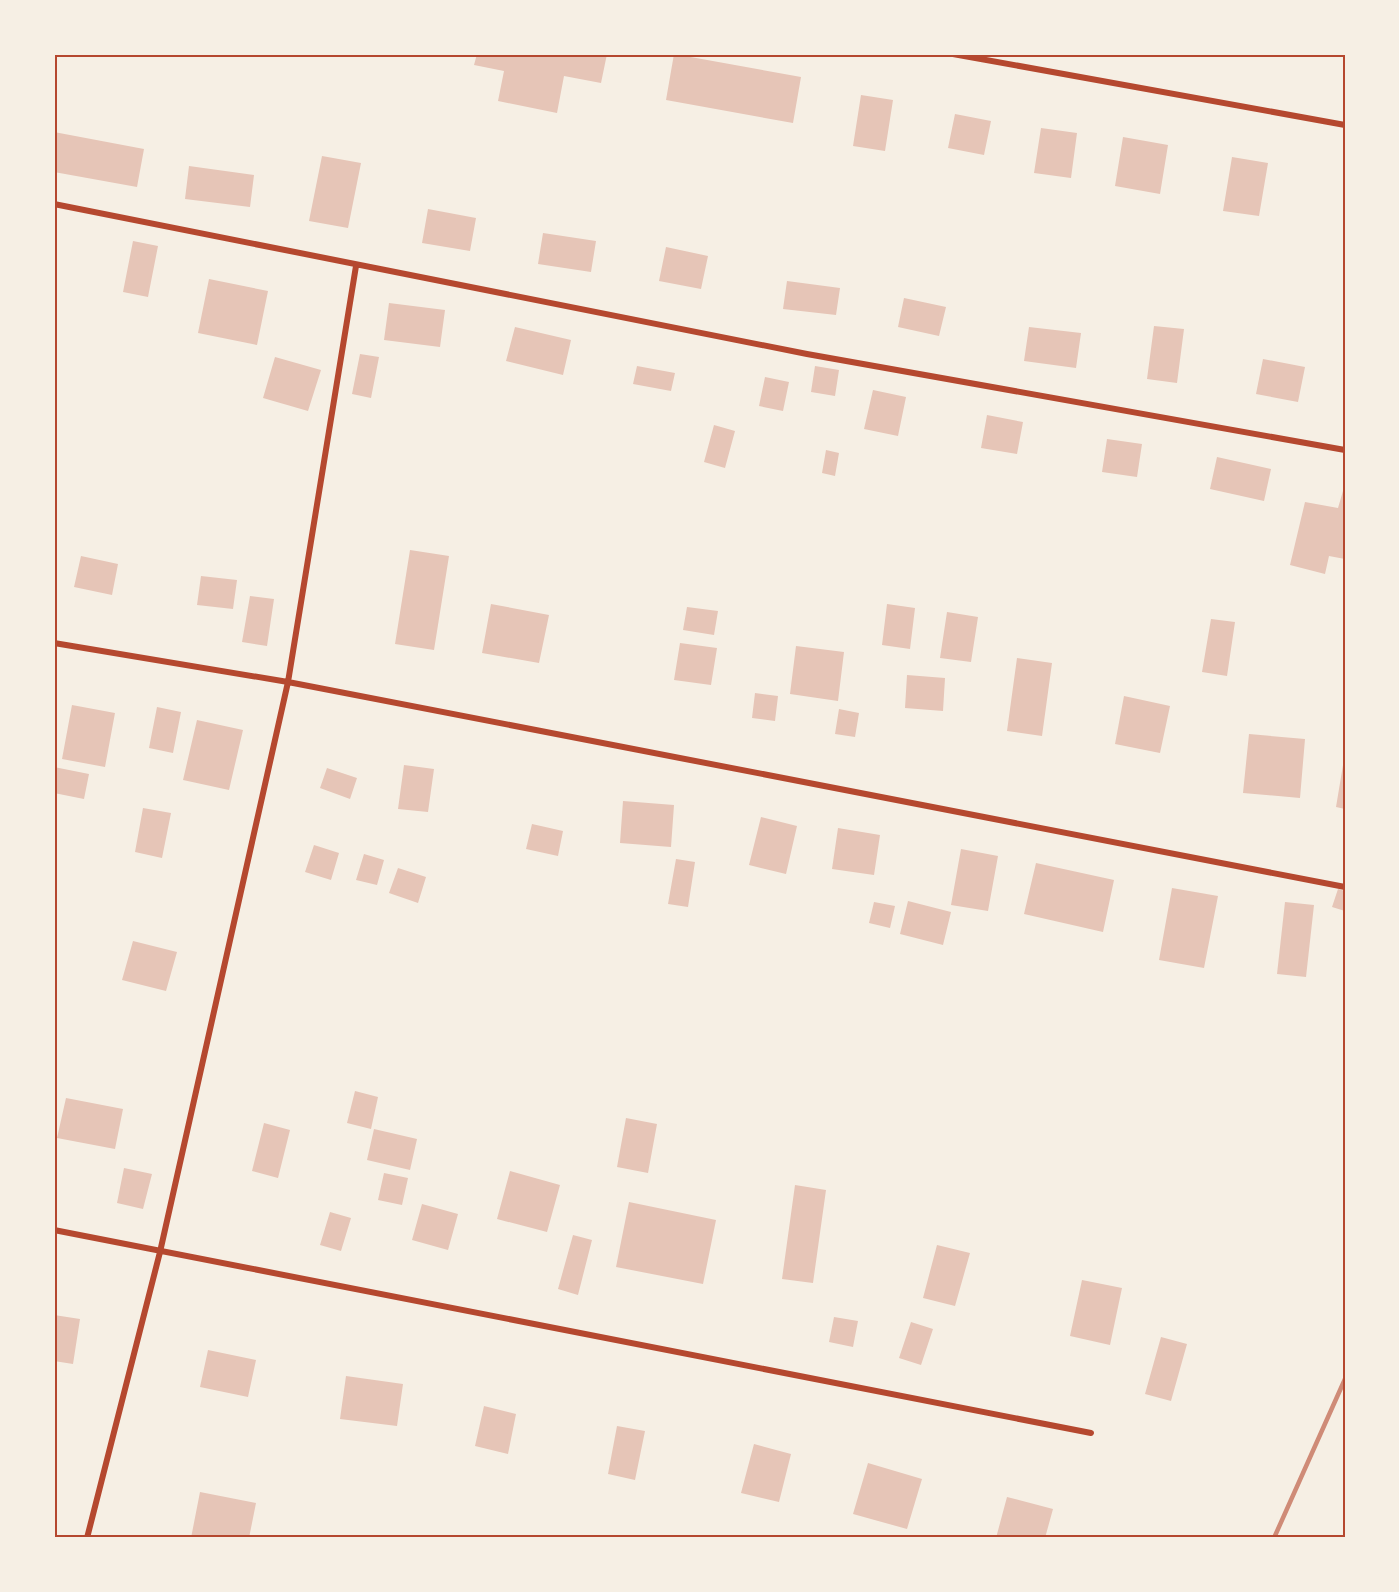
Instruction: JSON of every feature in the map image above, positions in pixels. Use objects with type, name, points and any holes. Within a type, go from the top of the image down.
[{"type":"street","points":[[953,54],[1345,125]]},
{"type":"street","points":[[54,204],[356,266],[807,354],[1345,450]]},
{"type":"street","points":[[87,1538],[160,1252],[288,682],[356,266]]},
{"type":"street","points":[[54,643],[288,682],[1345,887]]},
{"type":"street","points":[[54,1230],[1091,1433]]},
{"type":"building","points":[[477,54],[607,54],[601,83],[564,76],[557,113],[498,101],[504,71],[474,65]]},
{"type":"building","points":[[674,54],[801,77],[793,123],[666,100]]},
{"type":"building","points":[[861,95],[893,100],[885,151],[853,146]]},
{"type":"building","points":[[955,114],[991,121],[984,155],[948,148]]},
{"type":"building","points":[[1041,128],[1077,133],[1071,178],[1034,173]]},
{"type":"building","points":[[54,132],[144,149],[137,187],[54,172]]},
{"type":"building","points":[[1123,137],[1168,145],[1160,194],[1115,186]]},
{"type":"building","points":[[322,156],[361,163],[348,228],[309,221]]},
{"type":"building","points":[[1232,157],[1268,163],[1259,216],[1223,211]]},
{"type":"building","points":[[189,166],[254,175],[250,207],[185,199]]},
{"type":"building","points":[[428,209],[476,218],[470,251],[422,243]]},
{"type":"building","points":[[543,233],[596,241],[591,272],[538,264]]},
{"type":"building","points":[[133,241],[158,246],[148,297],[123,292]]},
{"type":"building","points":[[666,247],[708,256],[701,289],[659,281]]},
{"type":"building","points":[[209,279],[268,291],[257,345],[198,333]]},
{"type":"building","points":[[787,281],[840,288],[836,315],[783,309]]},
{"type":"building","points":[[904,298],[946,307],[939,336],[898,327]]},
{"type":"building","points":[[389,303],[445,310],[440,347],[384,340]]},
{"type":"building","points":[[1154,326],[1184,329],[1177,383],[1147,379]]},
{"type":"building","points":[[515,327],[571,340],[563,375],[506,361]]},
{"type":"building","points":[[1029,327],[1081,333],[1076,368],[1024,361]]},
{"type":"building","points":[[360,354],[379,357],[371,398],[352,394]]},
{"type":"building","points":[[275,357],[321,370],[308,411],[263,398]]},
{"type":"building","points":[[1263,359],[1305,367],[1298,402],[1256,394]]},
{"type":"building","points":[[637,366],[675,373],[671,391],[633,384]]},
{"type":"building","points":[[815,366],[839,370],[835,396],[811,392]]},
{"type":"building","points":[[765,377],[789,382],[783,411],[759,406]]},
{"type":"building","points":[[873,390],[906,397],[898,436],[864,429]]},
{"type":"building","points":[[987,415],[1023,422],[1017,454],[981,448]]},
{"type":"building","points":[[714,425],[735,431],[725,468],[704,462]]},
{"type":"building","points":[[1107,439],[1142,444],[1137,477],[1102,472]]},
{"type":"building","points":[[826,450],[839,453],[835,476],[822,473]]},
{"type":"building","points":[[1217,457],[1271,469],[1264,501],[1210,489]]},
{"type":"building","points":[[1345,484],[1345,559],[1329,556],[1325,574],[1290,565],[1305,502],[1338,508]]},
{"type":"building","points":[[410,550],[449,556],[434,650],[395,644]]},
{"type":"building","points":[[81,556],[118,564],[112,595],[74,587]]},
{"type":"building","points":[[201,576],[237,580],[233,609],[197,605]]},
{"type":"building","points":[[250,596],[274,599],[267,646],[242,642]]},
{"type":"building","points":[[491,604],[549,615],[539,663],[482,653]]},
{"type":"building","points":[[887,604],[915,608],[910,649],[882,645]]},
{"type":"building","points":[[687,607],[718,611],[714,635],[683,630]]},
{"type":"building","points":[[947,612],[978,617],[971,662],[940,658]]},
{"type":"building","points":[[1211,619],[1235,622],[1227,676],[1202,672]]},
{"type":"building","points":[[680,643],[717,648],[711,685],[674,680]]},
{"type":"building","points":[[796,646],[844,652],[838,701],[790,694]]},
{"type":"building","points":[[1017,658],[1052,663],[1042,736],[1007,731]]},
{"type":"building","points":[[907,675],[945,678],[943,711],[905,708]]},
{"type":"building","points":[[755,693],[778,696],[775,721],[752,718]]},
{"type":"building","points":[[1124,696],[1170,706],[1160,753],[1115,744]]},
{"type":"building","points":[[72,705],[115,713],[105,767],[62,759]]},
{"type":"building","points":[[157,707],[181,712],[173,753],[149,748]]},
{"type":"building","points":[[839,709],[859,713],[855,737],[835,734]]},
{"type":"building","points":[[197,720],[243,730],[229,790],[183,780]]},
{"type":"building","points":[[1249,734],[1305,739],[1300,798],[1243,793]]},
{"type":"building","points":[[1345,759],[1345,809],[1336,807]]},
{"type":"building","points":[[404,765],[434,769],[428,812],[398,809]]},
{"type":"building","points":[[54,767],[89,774],[84,799],[54,793]]},
{"type":"building","points":[[327,768],[357,778],[350,799],[320,788]]},
{"type":"building","points":[[623,801],[674,805],[671,847],[620,843]]},
{"type":"building","points":[[143,808],[171,813],[162,858],[135,852]]},
{"type":"building","points":[[761,817],[797,826],[786,874],[749,865]]},
{"type":"building","points":[[532,824],[563,831],[558,856],[526,849]]},
{"type":"building","points":[[838,828],[880,835],[874,875],[832,869]]},
{"type":"building","points":[[314,845],[339,853],[331,880],[305,872]]},
{"type":"building","points":[[961,849],[998,856],[988,911],[951,905]]},
{"type":"building","points":[[364,854],[384,860],[377,885],[356,880]]},
{"type":"building","points":[[676,859],[695,862],[688,907],[668,904]]},
{"type":"building","points":[[1036,863],[1114,880],[1103,932],[1024,914]]},
{"type":"building","points":[[398,868],[426,877],[418,903],[389,893]]},
{"type":"building","points":[[1172,888],[1218,896],[1204,968],[1159,960]]},
{"type":"building","points":[[1338,889],[1345,891],[1345,911],[1332,907]]},
{"type":"building","points":[[908,901],[951,912],[943,945],[900,934]]},
{"type":"building","points":[[874,902],[895,906],[890,928],[869,923]]},
{"type":"building","points":[[1285,902],[1314,905],[1306,977],[1277,974]]},
{"type":"building","points":[[133,941],[177,952],[166,991],[122,980]]},
{"type":"building","points":[[355,1091],[378,1097],[371,1129],[347,1123]]},
{"type":"building","points":[[66,1098],[123,1109],[115,1149],[57,1138]]},
{"type":"building","points":[[626,1118],[657,1124],[648,1173],[617,1167]]},
{"type":"building","points":[[264,1123],[290,1130],[278,1178],[252,1171]]},
{"type":"building","points":[[374,1129],[417,1139],[410,1170],[367,1160]]},
{"type":"building","points":[[124,1168],[152,1174],[143,1209],[117,1203]]},
{"type":"building","points":[[510,1171],[560,1185],[547,1232],[497,1219]]},
{"type":"building","points":[[384,1173],[408,1178],[402,1205],[378,1200]]},
{"type":"building","points":[[795,1185],[826,1190],[813,1283],[782,1279]]},
{"type":"building","points":[[629,1202],[716,1220],[703,1284],[616,1267]]},
{"type":"building","points":[[422,1204],[458,1214],[448,1250],[412,1240]]},
{"type":"building","points":[[330,1212],[351,1218],[341,1251],[320,1245]]},
{"type":"building","points":[[573,1235],[592,1240],[578,1295],[558,1289]]},
{"type":"building","points":[[937,1245],[970,1253],[955,1306],[923,1298]]},
{"type":"building","points":[[1082,1280],[1122,1288],[1110,1345],[1070,1336]]},
{"type":"building","points":[[54,1315],[80,1319],[73,1364],[54,1361]]},
{"type":"building","points":[[834,1317],[858,1321],[853,1347],[829,1342]]},
{"type":"building","points":[[911,1322],[933,1329],[921,1365],[899,1358]]},
{"type":"building","points":[[1161,1337],[1187,1344],[1171,1401],[1145,1394]]},
{"type":"building","points":[[208,1350],[256,1360],[248,1397],[200,1387]]},
{"type":"building","points":[[346,1376],[403,1384],[397,1426],[340,1419]]},
{"type":"building","points":[[484,1406],[516,1414],[508,1454],[475,1446]]},
{"type":"building","points":[[617,1426],[645,1431],[635,1480],[608,1474]]},
{"type":"building","points":[[754,1444],[791,1454],[779,1502],[741,1493]]},
{"type":"building","points":[[868,1463],[922,1479],[907,1529],[853,1514]]},
{"type":"building","points":[[200,1492],[256,1503],[249,1538],[191,1538]]},
{"type":"building","points":[[1007,1497],[1053,1509],[1045,1538],[996,1538]]},
{"type":"railway","points":[[1274,1538],[1345,1379]]}]
